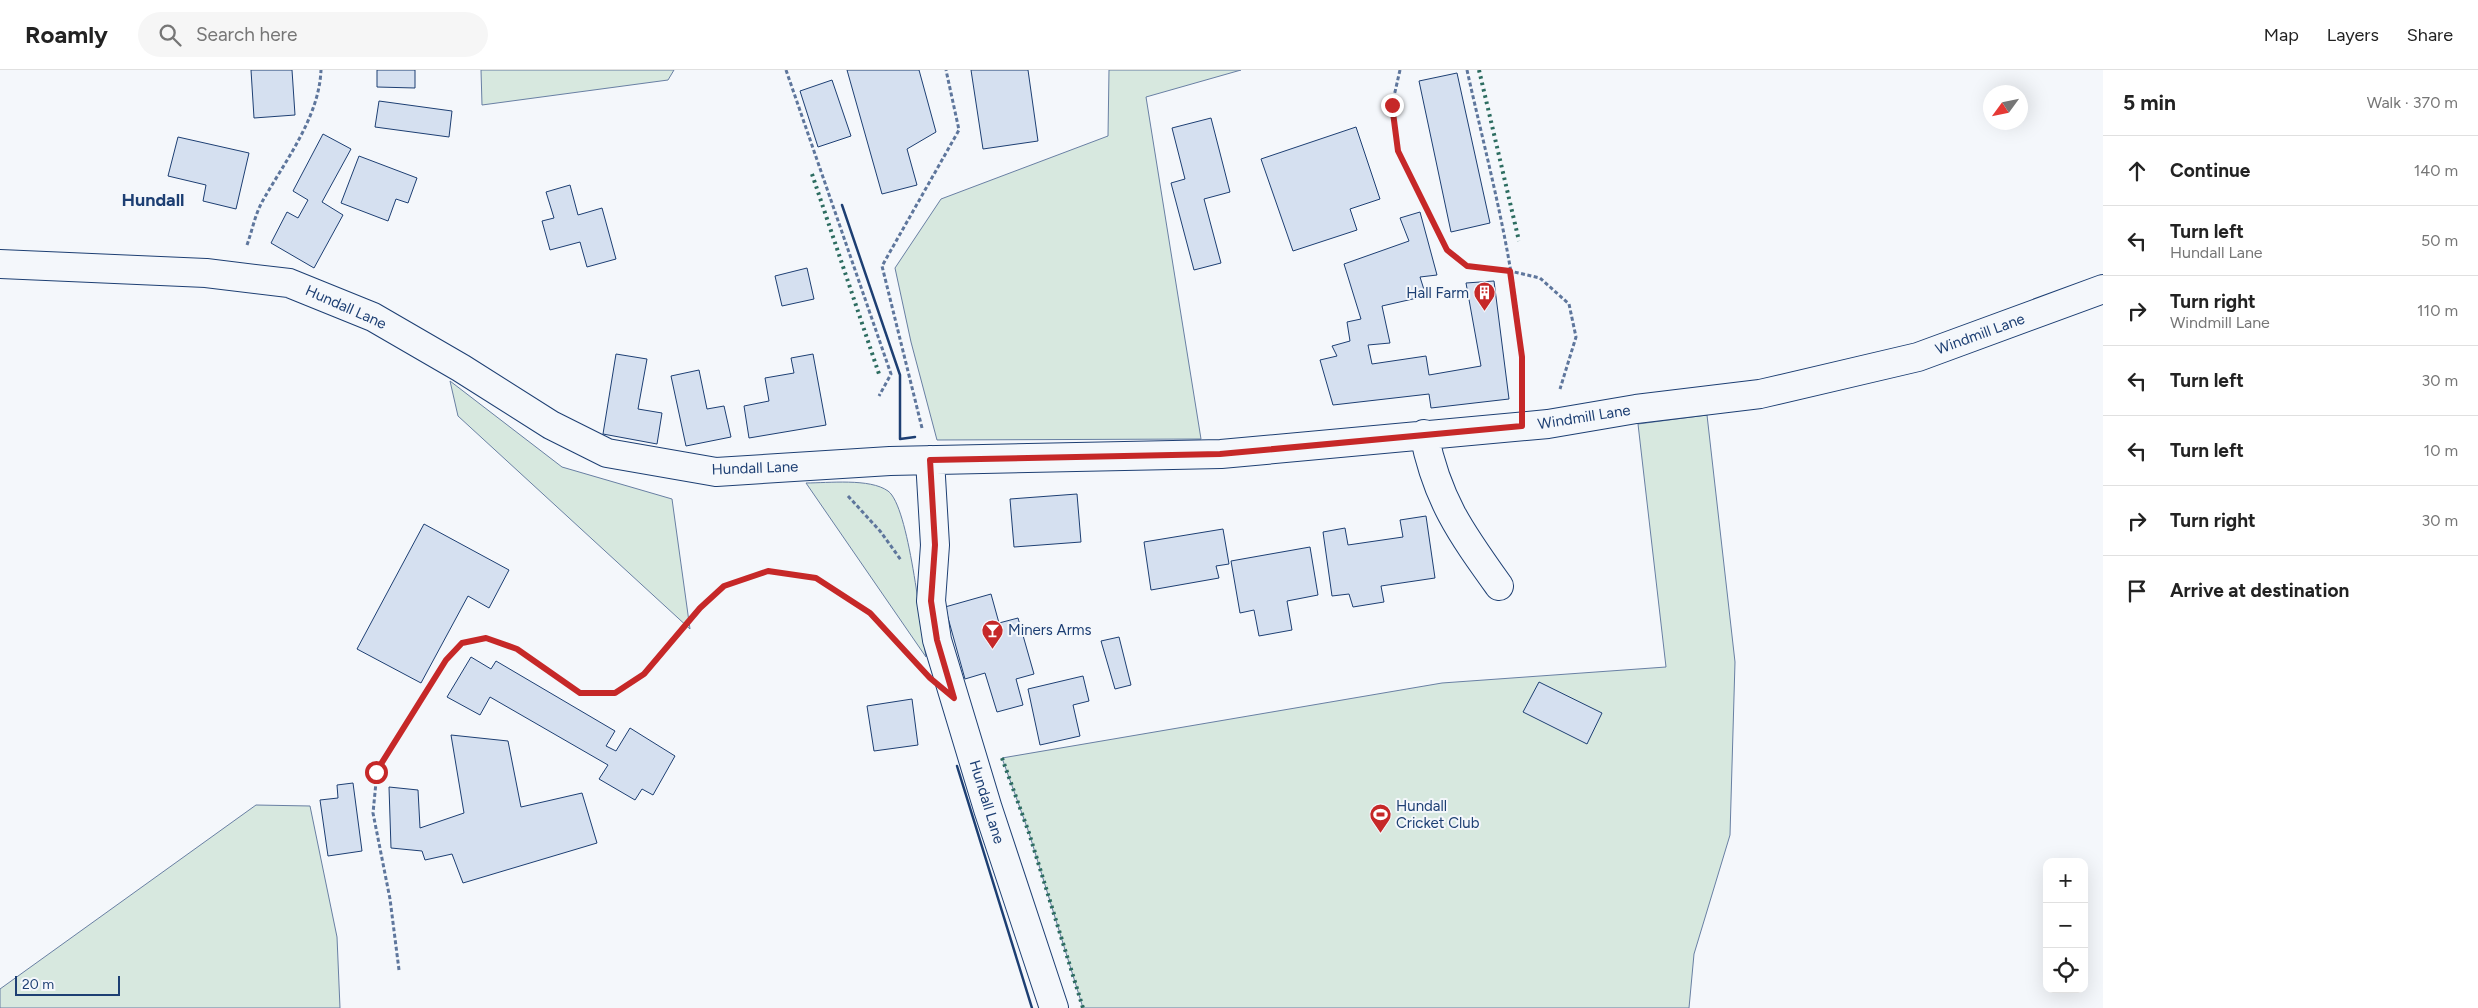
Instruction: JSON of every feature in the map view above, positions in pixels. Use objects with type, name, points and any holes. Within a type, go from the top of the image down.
[{"type":"street","name":"Hundall Lane","points":[[0,264],[206,273],[289,282],[373,317],[461,368],[550,425],[607,453],[716,472],[930,460],[945,544],[931,601],[937,640],[988,809],[1054,1008]]},
{"type":"street","name":"Windmill Lane","points":[[930,460],[1220,454],[1535,425],[1636,409],[1760,394],[1918,357],[2103,290]]},
{"type":"street","points":[[1424,434],[1438,486],[1459,530],[1499,586]]},
{"type":"path","points":[[236,277],[261,204],[299,140],[320,87],[321,70]]},
{"type":"path","points":[[786,70],[891,374],[880,396]]},
{"type":"path","points":[[930,460],[882,266],[959,130],[946,70]]},
{"type":"path","points":[[1400,70],[1392,105],[1398,151],[1447,250],[1467,266],[1510,271],[1540,278],[1569,304],[1576,337],[1564,379],[1553,404],[1535,425]]},
{"type":"path","points":[[1467,70],[1510,271],[1522,357],[1535,425]]},
{"type":"path","points":[[820,465],[880,531],[903,562]]},
{"type":"path","points":[[399,970],[390,900],[373,813],[376,772],[446,660],[462,643],[486,638],[517,649],[580,693],[615,693],[644,674],[700,608],[724,586],[768,571],[816,578],[870,613],[910,656]]},
{"type":"shaded area","points":[[481,70],[674,70],[668,80],[482,105]]},
{"type":"shaded area","points":[[1109,70],[1241,70],[1146,97],[1201,439],[937,440],[911,342],[895,268],[941,199],[1108,136]]},
{"type":"shaded area","points":[[450,381],[562,467],[672,499],[690,629],[458,416]]},
{"type":"shaded area","name":"Hundall Cricket Club","points":[[1707,415],[1735,662],[1730,835],[1694,954],[1689,1008],[1083,1008],[1029,833],[1002,758],[1442,683],[1666,667],[1638,424]]},
{"type":"shaded area","points":[[848,482],[871,484],[888,491],[895,501],[908,542],[926,657],[806,483]]},
{"type":"shaded area","points":[[256,805],[310,806],[337,937],[340,1008],[0,1008],[0,989]]},
{"type":"building","points":[[251,70],[292,70],[295,115],[254,118]]},
{"type":"building","points":[[377,70],[415,70],[415,88],[377,87]]},
{"type":"building","points":[[847,70],[919,70],[936,132],[907,149],[917,185],[882,194]]},
{"type":"building","points":[[971,70],[1028,70],[1038,141],[983,149]]},
{"type":"building","points":[[1457,73],[1490,223],[1451,232],[1419,81]]},
{"type":"building","points":[[832,80],[851,136],[818,147],[800,91]]},
{"type":"building","points":[[379,101],[452,111],[449,137],[375,127]]},
{"type":"building","points":[[1211,118],[1230,192],[1204,199],[1221,263],[1194,270],[1171,183],[1185,179],[1172,128]]},
{"type":"building","points":[[1356,127],[1380,199],[1350,209],[1357,230],[1293,251],[1261,159]]},
{"type":"building","points":[[323,134],[351,149],[322,202],[343,215],[314,268],[271,243],[287,212],[298,218],[308,200],[293,191]]},
{"type":"building","points":[[178,137],[249,153],[236,209],[203,201],[206,185],[168,176]]},
{"type":"building","points":[[359,156],[417,178],[408,203],[396,199],[388,221],[341,203]]},
{"type":"building","points":[[570,185],[578,215],[602,208],[616,259],[587,267],[580,242],[550,250],[542,221],[554,218],[546,192]]},
{"type":"building","name":"Hall Farm","points":[[1420,212],[1437,275],[1420,277],[1426,296],[1382,306],[1390,343],[1368,345],[1372,364],[1426,356],[1429,375],[1481,366],[1466,283],[1494,281],[1509,399],[1431,408],[1429,394],[1333,405],[1320,360],[1337,356],[1332,346],[1350,341],[1347,322],[1361,319],[1344,264],[1409,241],[1400,218]]},
{"type":"building","points":[[807,268],[814,299],[782,306],[775,276]]},
{"type":"building","points":[[616,354],[647,359],[638,409],[662,413],[657,444],[603,434]]},
{"type":"building","points":[[813,354],[826,425],[749,438],[744,406],[769,401],[765,378],[794,373],[791,358]]},
{"type":"building","points":[[699,370],[707,409],[724,406],[731,437],[686,446],[671,376]]},
{"type":"building","points":[[1077,494],[1081,542],[1014,547],[1010,499]]},
{"type":"building","points":[[1426,516],[1435,578],[1381,586],[1384,602],[1353,607],[1349,594],[1332,596],[1323,532],[1345,528],[1348,545],[1403,537],[1400,520]]},
{"type":"building","points":[[424,524],[509,570],[489,608],[468,596],[421,683],[357,649]]},
{"type":"building","points":[[1223,529],[1229,564],[1216,566],[1219,578],[1151,590],[1144,542]]},
{"type":"building","points":[[1310,547],[1318,595],[1287,601],[1292,630],[1259,636],[1254,610],[1240,613],[1231,561]]},
{"type":"building","name":"Miners Arms","points":[[991,594],[999,623],[1018,618],[1034,674],[1016,679],[1023,705],[997,712],[985,673],[965,679],[945,607]]},
{"type":"building","points":[[1119,637],[1131,685],[1115,689],[1101,641]]},
{"type":"building","points":[[471,657],[491,669],[496,661],[615,731],[606,746],[616,751],[630,728],[675,756],[653,795],[642,789],[635,800],[599,779],[608,765],[490,697],[480,715],[447,697]]},
{"type":"building","points":[[1083,676],[1089,701],[1073,705],[1080,736],[1040,745],[1028,689]]},
{"type":"building","points":[[1539,682],[1602,713],[1587,744],[1523,712]]},
{"type":"building","points":[[912,699],[918,745],[874,751],[867,706]]},
{"type":"building","points":[[451,735],[508,741],[521,807],[582,793],[597,843],[463,883],[452,854],[425,860],[422,851],[391,848],[389,787],[418,790],[420,828],[464,813]]},
{"type":"building","points":[[353,783],[362,851],[328,856],[320,800],[338,798],[337,785]]},
{"type":"hedge","points":[[1479,70],[1519,241]]},
{"type":"hedge","points":[[812,174],[879,374]]},
{"type":"hedge","points":[[1002,758],[1029,833],[1083,1008]]},
{"type":"wall","points":[[842,205],[900,375],[900,439],[915,437]]},
{"type":"wall","points":[[957,766],[1032,1008]]},
{"type":"place","name":"Hall Farm","points":[[1485,312]]},
{"type":"place","name":"Miners Arms","points":[[992,649]]},
{"type":"place","name":"Hundall Cricket Club","points":[[1380,834]]},
{"type":"district","name":"Hundall","points":[[153,200]]},
{"type":"route","points":[[376,772],[446,660],[462,643],[486,638],[517,649],[580,693],[615,693],[644,674],[700,608],[724,586],[768,571],[816,578],[870,613],[930,678],[954,698],[937,640],[931,601],[935,545],[930,460],[1220,454],[1522,426],[1522,357],[1510,271],[1467,266],[1447,250],[1398,151],[1392,105]]}]
